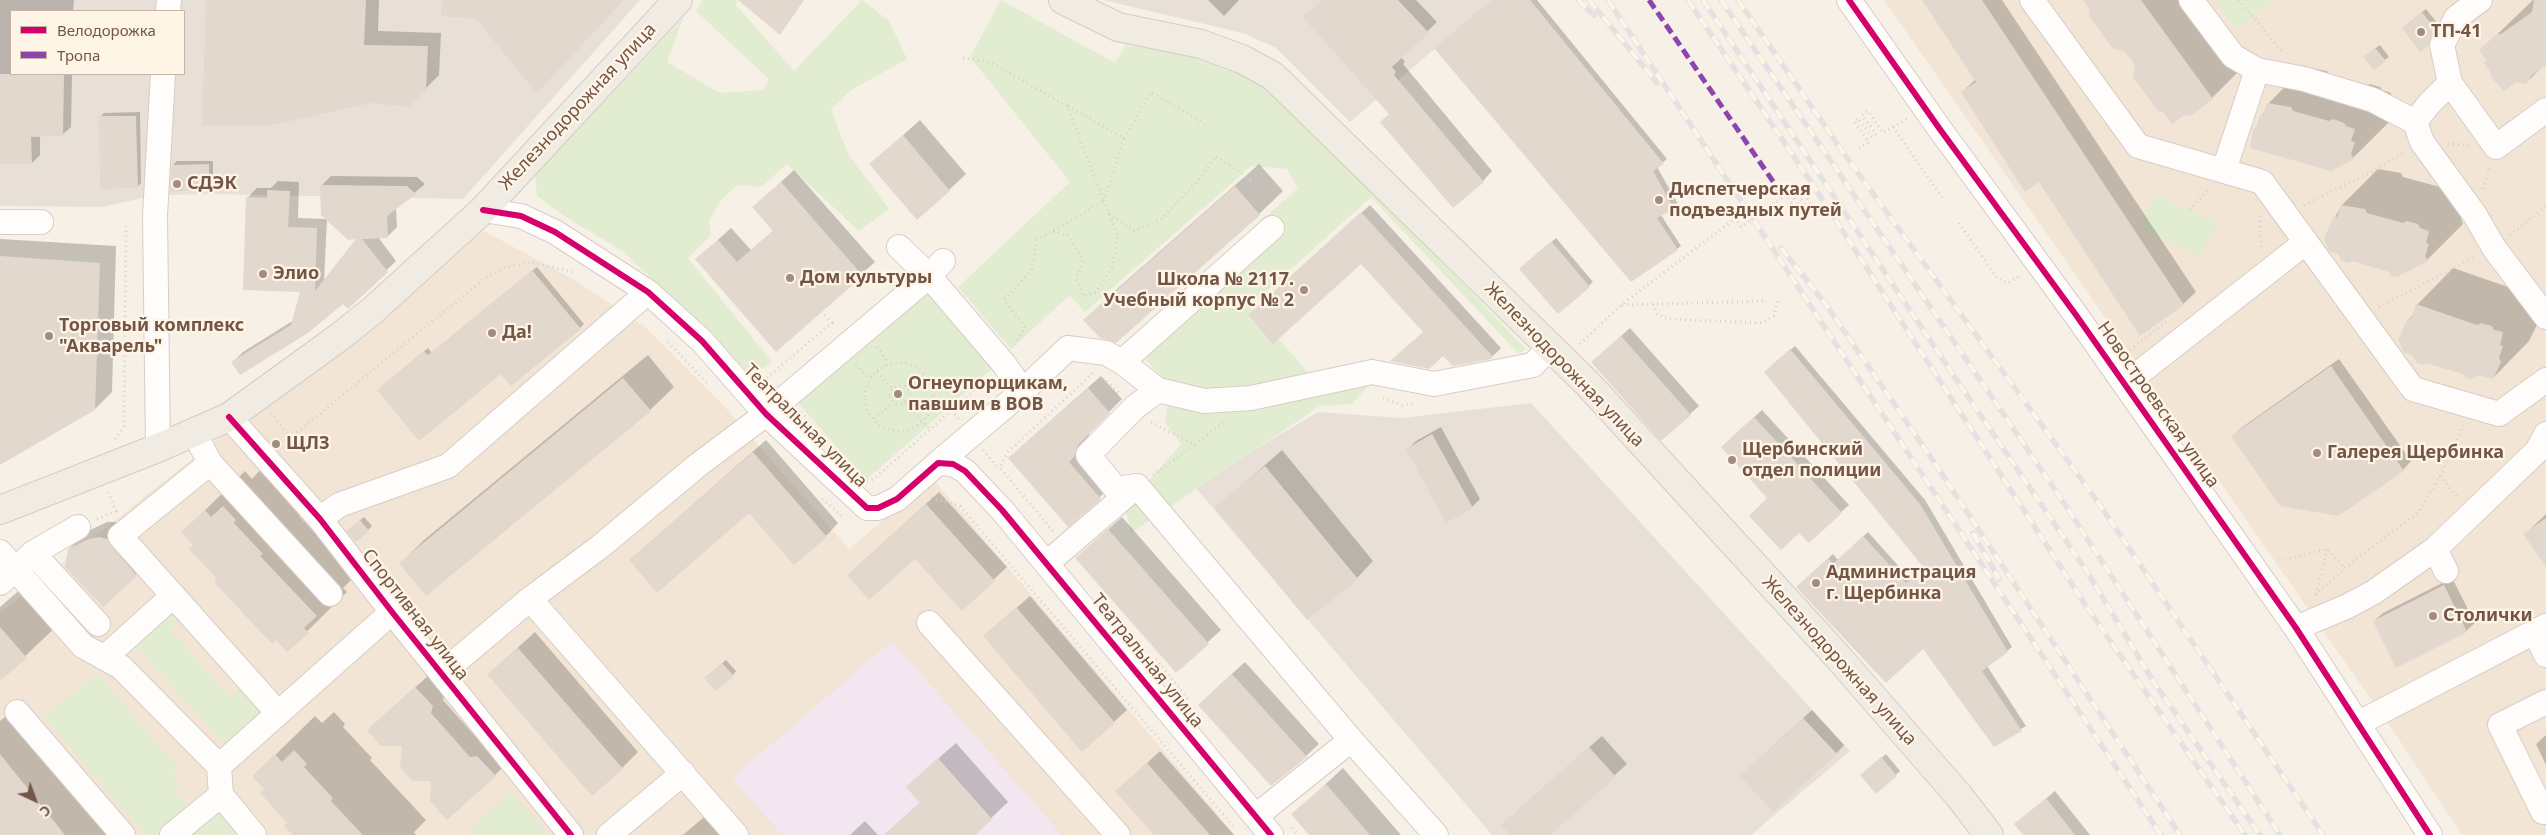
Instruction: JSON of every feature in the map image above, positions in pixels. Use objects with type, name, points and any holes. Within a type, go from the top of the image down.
[{"type":"main road","name":"Железнодорожная улица","points":[[0,510],[229,418],[372,311],[483,210],[678,0]]},
{"type":"main road","name":"Железнодорожная улица","points":[[1064,0],[1118,27],[1201,44],[1242,59],[1273,76],[1551,346],[1838,657],[1959,796],[1989,835]]},
{"type":"street","name":"Новостроевская улица","points":[[1849,0],[1939,128],[2125,384],[2296,628],[2430,835]]},
{"type":"street","points":[[2032,0],[2138,146],[2262,182],[2413,389],[2499,414],[2546,380]]},
{"type":"street","points":[[2191,0],[2233,56],[2257,70],[2304,79],[2373,100],[2419,132],[2494,248],[2546,317]]},
{"type":"street","points":[[2480,0],[2456,18],[2442,45],[2450,83],[2496,147],[2546,110]]},
{"type":"street","points":[[2224,170],[2257,70]]},
{"type":"street","points":[[158,448],[155,216],[164,75]]},
{"type":"street","points":[[2419,132],[2450,83]]},
{"type":"street","name":"Театральная улица","points":[[483,210],[521,216],[555,232],[648,292],[702,341],[766,414],[867,508],[878,508],[897,499],[938,463],[953,464],[965,471],[1002,510],[1047,563],[1271,835]]},
{"type":"street","points":[[0,222],[41,222]]},
{"type":"street","points":[[1122,362],[1272,228]]},
{"type":"street","points":[[2125,384],[2306,242]]},
{"type":"street","points":[[899,247],[936,269],[1023,391]]},
{"type":"street","points":[[442,674],[530,599],[601,546],[698,465],[787,397],[936,269]]},
{"type":"street","points":[[320,519],[339,505],[448,466],[648,292]]},
{"type":"street","points":[[938,463],[1023,391],[1068,348],[1106,353],[1122,362],[1158,390],[1204,401],[1251,398],[1372,372],[1434,384],[1533,365],[1551,346]]},
{"type":"street","points":[[1137,486],[1116,489],[1088,455],[1135,407],[1158,390]]},
{"type":"street","name":"Спортивная улица","points":[[229,418],[320,519],[571,835]]},
{"type":"street","points":[[194,432],[210,463],[330,594]]},
{"type":"street","points":[[2296,628],[2348,606],[2374,592],[2435,549],[2537,451],[2546,434]]},
{"type":"street","points":[[210,463],[120,536],[278,713]]},
{"type":"street","points":[[1047,563],[1137,486]]},
{"type":"street","points":[[1137,486],[1351,740],[1436,835]]},
{"type":"street","points":[[78,527],[5,568],[83,646],[121,667],[219,766],[221,795],[254,835]]},
{"type":"street","points":[[2435,549],[2446,571]]},
{"type":"street","points":[[32,553],[98,624]]},
{"type":"street","points":[[104,658],[173,596]]},
{"type":"street","points":[[530,599],[736,835]]},
{"type":"street","points":[[219,766],[392,612]]},
{"type":"street","points":[[929,623],[1118,835]]},
{"type":"street","points":[[2359,723],[2540,629],[2546,655]]},
{"type":"street","points":[[2543,812],[2500,725],[2546,702]]},
{"type":"street","points":[[17,712],[123,835]]},
{"type":"street","points":[[1256,816],[1351,740]]},
{"type":"street","points":[[609,835],[683,773]]},
{"type":"street","points":[[172,835],[221,795]]},
{"type":"path","points":[[2239,0],[2304,79]]},
{"type":"path","points":[[963,58],[990,62],[1124,138]]},
{"type":"path","points":[[862,481],[874,479],[1004,364],[1025,326],[1004,300],[1031,271],[1037,240],[1104,201],[1124,138],[1151,92],[1206,125]]},
{"type":"path","points":[[1053,231],[1068,236],[1083,260],[1076,279],[1083,296],[1096,292],[1112,268],[1118,236],[1067,106]]},
{"type":"path","points":[[1859,148],[1869,142],[1854,121],[1858,118],[1872,137],[1876,134],[1862,115],[1868,111],[1883,134],[1914,114]]},
{"type":"path","points":[[1893,127],[1943,199]]},
{"type":"path","points":[[2286,215],[2372,172],[2419,132],[2496,147],[2475,216]]},
{"type":"path","points":[[1108,212],[1134,231],[1161,219],[1196,183],[1216,156],[1253,181]]},
{"type":"path","points":[[2254,255],[2262,249],[2258,180]]},
{"type":"path","points":[[1579,345],[1621,305],[1736,218],[1741,227],[1786,195],[1803,219],[1806,216],[1790,192],[1794,190],[1811,213],[1815,211],[1798,186]]},
{"type":"path","points":[[2361,317],[2494,248],[2546,206]]},
{"type":"path","points":[[1959,222],[1998,278],[2008,282],[2024,273]]},
{"type":"path","points":[[111,445],[124,426],[126,226]]},
{"type":"path","points":[[258,396],[290,438],[484,279],[502,268],[531,262],[584,276]]},
{"type":"path","points":[[1621,305],[1766,301]]},
{"type":"path","points":[[1653,304],[1657,314],[1668,319],[1762,323],[1774,316],[1778,301]]},
{"type":"path","points":[[819,432],[769,376],[832,323],[822,312]]},
{"type":"path","points":[[2120,357],[2175,315]]},
{"type":"path","points":[[667,341],[712,388]]},
{"type":"path","points":[[883,354],[886,359],[885,367]]},
{"type":"path","points":[[902,364],[913,366],[924,374],[929,381],[933,396],[930,412],[924,421],[914,428],[903,431],[892,430],[874,419],[867,408],[867,386],[873,376],[885,367],[902,364]]},
{"type":"path","points":[[877,372],[930,429]]},
{"type":"path","points":[[863,373],[868,377],[873,376]]},
{"type":"path","points":[[908,388],[924,374]]},
{"type":"path","points":[[892,403],[890,396],[893,388],[900,385],[908,388]]},
{"type":"path","points":[[892,403],[899,406],[907,403],[910,396],[908,388]]},
{"type":"path","points":[[874,419],[892,403]]},
{"type":"path","points":[[2310,602],[2316,594],[2345,568],[2418,513],[2440,476],[2469,405]]},
{"type":"path","points":[[1137,486],[1195,445]]},
{"type":"path","points":[[1000,468],[1067,546]]},
{"type":"path","points":[[78,527],[116,511],[100,471]]},
{"type":"path","points":[[2440,476],[2471,514]]},
{"type":"path","points":[[817,494],[845,518]]},
{"type":"path","points":[[926,498],[960,506],[1234,828]]},
{"type":"path","points":[[2327,549],[2345,568]]},
{"type":"path","points":[[2285,560],[2327,549]]},
{"type":"path","points":[[2316,594],[2327,549]]},
{"type":"shaded area","points":[[0,0],[640,0],[463,199],[212,194],[155,195],[102,207],[0,206]]},
{"type":"shaded area","points":[[1103,0],[1491,0],[1350,122],[1276,48],[1243,33]]},
{"type":"shaded area","points":[[1884,0],[2546,0],[2546,835],[2462,835],[2396,735]]},
{"type":"shaded area","points":[[484,231],[576,281],[644,326],[725,407],[849,549],[933,479],[1235,835],[0,835],[0,613],[158,486]]},
{"type":"shaded area","points":[[1531,403],[1850,751],[1751,835],[1492,835],[1194,486],[1318,412],[1402,418]]},
{"type":"shaded area","points":[[892,641],[1062,835],[782,835],[732,778]]},
{"type":"green space","points":[[703,0],[737,0],[736,5],[794,71],[862,0],[889,21],[907,59],[851,90],[831,109],[848,154],[889,209],[859,231],[787,164],[761,187],[737,185],[721,200],[709,221],[711,235],[688,258],[772,362],[752,376],[624,252],[564,216],[537,196],[535,175],[683,18],[667,62],[720,93],[764,90],[769,79],[696,11]]},
{"type":"green space","points":[[1001,0],[1115,63],[1126,45],[1217,58],[1270,84],[1526,349],[1519,354],[1371,197],[1250,306],[1311,376],[1347,373],[1372,358],[1382,370],[1352,404],[1320,406],[1131,533],[1125,508],[1181,444],[1165,423],[1170,385],[1128,341],[1298,188],[1287,169],[1251,166],[1085,312],[1070,295],[1011,349],[958,287],[1070,182],[970,57]]},
{"type":"green space","points":[[2215,0],[2277,0],[2236,29]]},
{"type":"green space","points":[[2155,194],[2217,223],[2200,257],[2139,227]]},
{"type":"green space","points":[[923,287],[992,369],[866,480],[792,396]]},
{"type":"green space","points":[[174,612],[181,619],[170,630],[230,697],[242,686],[266,712],[227,747],[136,646]]},
{"type":"green space","points":[[97,673],[177,767],[171,772],[182,785],[174,792],[188,807],[155,835],[146,835],[45,717]]},
{"type":"green space","points":[[511,792],[548,835],[476,835],[470,828]]},
{"type":"green space","points":[[221,804],[246,835],[182,835]]},
{"type":"building","points":[[206,0],[366,0],[364,45],[428,46],[426,90],[408,107],[371,103],[268,126],[202,126]]},
{"type":"building","points":[[442,0],[624,0],[537,93],[476,19],[441,16]]},
{"type":"building","points":[[738,0],[804,0],[780,35]]},
{"type":"building","points":[[1322,0],[1398,0],[1429,33],[1392,67],[1396,72],[1394,75],[1484,182],[1453,208],[1380,122],[1389,114],[1303,17]]},
{"type":"building","points":[[1491,0],[1530,0],[1664,164],[1653,171],[1674,209],[1657,218],[1678,250],[1631,282],[1434,48]]},
{"type":"building","points":[[1922,0],[1982,0],[2184,305],[2140,336],[2039,182],[2025,192],[1961,92],[1976,82]]},
{"type":"building","points":[[2083,0],[2141,0],[2213,99],[2190,116],[2184,115],[2172,124],[2163,112],[2158,111],[2133,77],[2135,65],[2125,51],[2113,49],[2089,16],[2090,10]]},
{"type":"building","points":[[2534,0],[2546,0],[2546,65],[2531,76],[2530,80],[2525,84],[2516,82],[2504,91],[2491,77],[2491,73],[2484,63],[2487,61],[2479,50],[2497,34],[2501,34],[2532,12]]},
{"type":"building","name":"ТП-41","points":[[2422,12],[2435,29],[2429,45],[2420,52],[2402,28]]},
{"type":"building","points":[[2375,48],[2386,61],[2374,70],[2363,57]]},
{"type":"building","points":[[0,74],[64,75],[63,136],[31,137],[32,164],[0,164]]},
{"type":"building","points":[[2267,103],[2291,107],[2293,111],[2329,121],[2333,119],[2355,129],[2351,141],[2355,142],[2351,154],[2354,159],[2331,171],[2250,148],[2253,129],[2256,127],[2260,115],[2263,116]]},
{"type":"building","points":[[99,116],[136,116],[138,188],[100,189]]},
{"type":"building","points":[[903,135],[950,191],[917,220],[869,164]]},
{"type":"building","points":[[209,164],[209,191],[171,191],[172,165]]},
{"type":"building","points":[[781,182],[863,276],[776,352],[695,259],[718,240],[737,262],[773,231],[752,207]]},
{"type":"building","points":[[320,185],[407,186],[416,194],[387,216],[388,238],[362,239],[388,272],[348,309],[343,304],[308,333],[240,375],[231,362],[291,325],[300,292],[243,290],[246,197],[267,198],[267,190],[290,191],[288,227],[317,228],[315,291],[356,239],[348,240],[321,215]]},
{"type":"building","points":[[1235,186],[1260,215],[1116,343],[1100,338],[1083,320]]},
{"type":"building","points":[[2341,205],[2365,209],[2367,213],[2403,223],[2407,221],[2418,224],[2420,228],[2429,231],[2426,243],[2429,244],[2425,256],[2428,261],[2397,277],[2391,276],[2389,272],[2353,261],[2349,263],[2342,261],[2338,254],[2329,251],[2324,238],[2334,216],[2337,217]]},
{"type":"building","name":"Школа № 2117. Учебный корпус № 2","points":[[1361,212],[1493,357],[1491,359],[1453,366],[1443,356],[1429,369],[1390,361],[1423,332],[1361,264],[1273,344],[1248,315]]},
{"type":"building","points":[[1551,241],[1590,287],[1558,314],[1519,269]]},
{"type":"building","name":"Торговый комплекс \"Акварель\"","points":[[0,256],[100,263],[95,410],[0,465]]},
{"type":"building","points":[[532,270],[581,329],[511,386],[501,374],[419,441],[377,390],[424,351],[428,355]]},
{"type":"building","points":[[2416,304],[2477,325],[2481,323],[2492,326],[2494,330],[2503,332],[2500,345],[2503,346],[2499,358],[2501,362],[2493,379],[2479,375],[2471,379],[2463,374],[2426,363],[2423,365],[2417,363],[2412,355],[2404,353],[2398,340],[2408,318],[2411,319]]},
{"type":"building","points":[[1621,336],[1691,415],[1661,441],[1591,362]]},
{"type":"building","points":[[1790,349],[1920,504],[2008,652],[1982,671],[2022,731],[1994,747],[1923,649],[1886,683],[1796,587],[1828,558],[1833,564],[1863,536],[1906,583],[1924,568],[1764,372]]},
{"type":"building","name":"Галерея Щербинка","points":[[2331,366],[2404,471],[2338,516],[2280,506],[2231,436]]},
{"type":"building","points":[[623,378],[651,411],[426,596],[399,563]]},
{"type":"building","points":[[1088,388],[1110,413],[1078,445],[1074,457],[1069,462],[1101,499],[1068,527],[1008,458]]},
{"type":"building","points":[[1754,417],[1842,513],[1809,543],[1799,533],[1781,550],[1749,516],[1767,498],[1721,447]]},
{"type":"building","points":[[1432,434],[1473,508],[1446,523],[1406,449]]},
{"type":"building","points":[[753,452],[827,537],[794,565],[749,513],[657,593],[629,560]]},
{"type":"building","points":[[1265,466],[1358,579],[1307,620],[1214,507]]},
{"type":"building","points":[[926,504],[995,581],[962,611],[915,559],[869,600],[847,575]]},
{"type":"building","points":[[223,506],[236,520],[234,523],[263,554],[260,556],[317,616],[304,628],[309,633],[287,652],[276,640],[272,644],[214,582],[217,579],[189,549],[194,545],[181,532],[205,510],[211,517]]},
{"type":"building","points":[[2546,518],[2546,567],[2523,534]]},
{"type":"building","points":[[360,520],[369,531],[356,542],[346,531]]},
{"type":"building","points":[[1108,529],[1209,644],[1176,673],[1075,558]]},
{"type":"building","points":[[99,537],[107,539],[137,576],[103,607],[65,567],[68,549],[89,539]]},
{"type":"building","points":[[2444,585],[2467,632],[2396,668],[2373,621]]},
{"type":"building","points":[[1016,607],[1115,723],[1082,752],[983,636]]},
{"type":"building","points":[[0,627],[27,658],[0,681]]},
{"type":"building","points":[[518,648],[623,769],[592,796],[487,674]]},
{"type":"building","points":[[722,663],[734,676],[716,691],[704,678]]},
{"type":"building","points":[[1232,674],[1307,757],[1271,786],[1198,705]]},
{"type":"building","points":[[415,687],[433,706],[431,713],[470,757],[477,756],[496,776],[447,820],[430,801],[431,781],[412,781],[400,767],[402,746],[381,746],[367,730]]},
{"type":"building","points":[[1803,718],[1837,754],[1773,812],[1740,776]]},
{"type":"building","points":[[1589,747],[1616,777],[1550,835],[1510,835],[1501,825]]},
{"type":"building","points":[[294,750],[307,764],[304,767],[333,798],[331,801],[363,835],[293,835],[284,826],[287,823],[260,793],[264,789],[252,776],[275,754],[282,762]]},
{"type":"building","points":[[0,754],[65,835],[0,835]]},
{"type":"building","points":[[1881,757],[1897,776],[1876,794],[1860,775]]},
{"type":"building","points":[[938,758],[992,819],[975,835],[884,835],[920,803],[906,787]]},
{"type":"building","points":[[1147,763],[1210,835],[1154,835],[1115,791]]},
{"type":"building","points":[[1326,784],[1370,835],[1309,835],[1291,814]]},
{"type":"building","points":[[2046,798],[2075,835],[2023,835],[2014,824]]},
{"type":"railway","points":[[1578,0],[1594,15]]},
{"type":"railway","points":[[1589,0],[1657,83]]},
{"type":"railway","points":[[1608,0],[2161,835]]},
{"type":"railway","points":[[1688,0],[1809,179],[2086,606],[2245,835]]},
{"type":"railway","points":[[1703,0],[2086,570],[2153,681],[2260,835]]},
{"type":"railway","points":[[1721,0],[2062,500],[2280,835]]},
{"type":"railway","points":[[1738,0],[1845,155],[2095,498],[2323,835]]},
{"type":"railway","points":[[1781,248],[1825,303],[1936,465],[2180,835]]},
{"type":"railway","points":[[1973,533],[1999,579]]},
{"type":"marked path","points":[[1649,0],[1783,196]]},
{"type":"cycle path","points":[[1849,0],[1939,128],[2076,315],[2296,628],[2430,835]]},
{"type":"cycle path","points":[[483,210],[521,216],[555,232],[648,292],[702,341],[766,414],[867,508],[878,508],[897,499],[938,463],[953,464],[965,471],[1002,510],[1271,835]]},
{"type":"cycle path","points":[[229,417],[320,519],[571,835]]},
{"type":"place","name":"ТП-41","points":[[2421,32]]},
{"type":"place","name":"СДЭК","points":[[177,184]]},
{"type":"place","name":"Диспетчерская подъездных путей","points":[[1659,200]]},
{"type":"place","name":"Элио","points":[[263,274]]},
{"type":"place","name":"Дом культуры","points":[[790,278]]},
{"type":"place","name":"Школа № 2117. Учебный корпус № 2","points":[[1304,290]]},
{"type":"place","name":"Да!","points":[[492,333]]},
{"type":"place","name":"Торговый комплекс \"Акварель\"","points":[[49,336]]},
{"type":"place","name":"Огнеупорщикам, павшим в ВОВ","points":[[898,394]]},
{"type":"place","name":"ЩЛЗ","points":[[276,444]]},
{"type":"place","name":"Галерея Щербинка","points":[[2317,453]]},
{"type":"place","name":"Щербинский отдел полиции","points":[[1732,460]]},
{"type":"place","name":"Администрация г. Щербинка","points":[[1816,583]]},
{"type":"place","name":"Столички","points":[[2433,616]]}]
